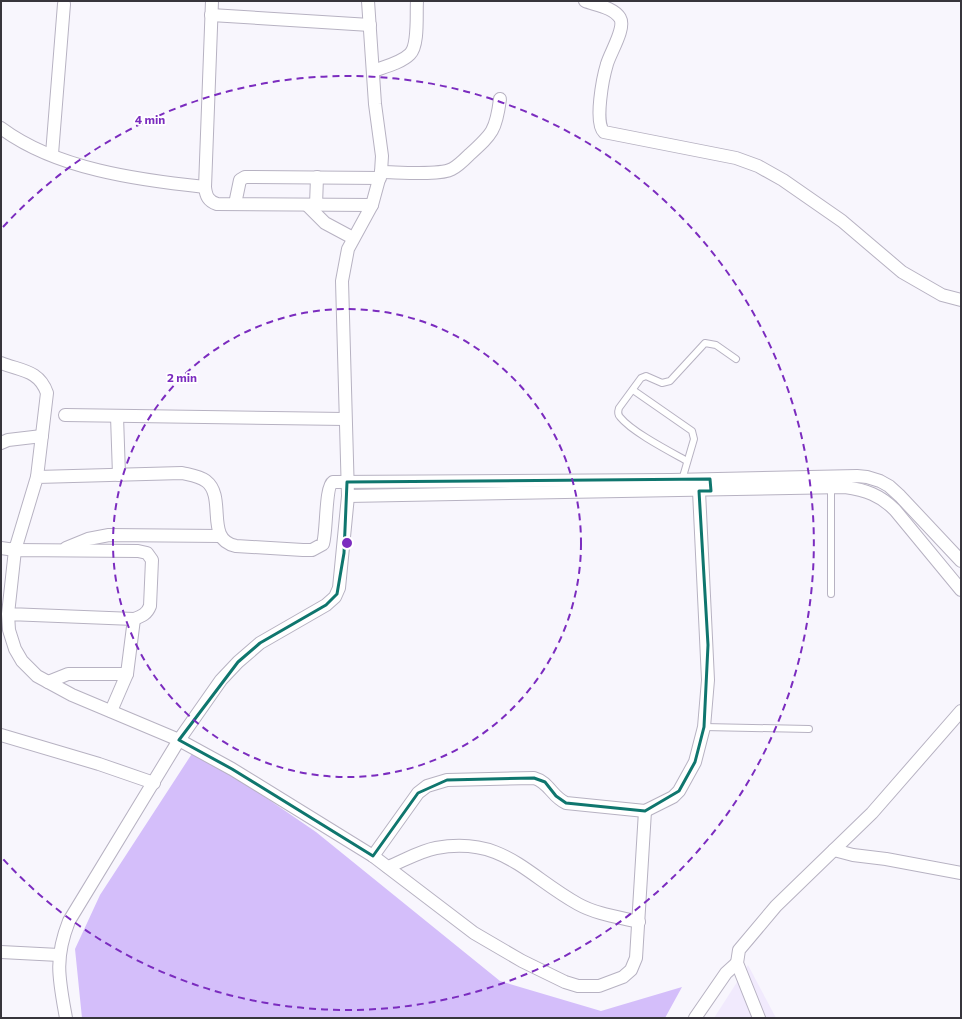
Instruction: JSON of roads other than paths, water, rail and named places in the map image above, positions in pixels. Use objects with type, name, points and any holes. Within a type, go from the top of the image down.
[{"type":"street","points":[[212,1],[205,187],[206,195],[210,201],[217,204],[372,205]]},
{"type":"street","points":[[66,1018],[60,984],[59,955],[63,937],[70,921],[179,740],[221,680],[238,662],[260,643],[326,605],[337,594],[340,588],[348,496],[345,419],[346,377],[342,281],[344,263],[353,238],[372,205],[381,175],[382,156],[372,71],[368,1]]},
{"type":"street","points":[[372,71],[405,57],[413,50],[417,1]]},
{"type":"street","points":[[584,1],[611,10],[616,13],[621,21],[621,28],[607,63],[604,75],[599,121],[601,130],[604,132],[736,158],[758,166],[783,180],[842,222],[902,272],[942,295],[961,300]]},
{"type":"street","points":[[52,154],[64,4]]},
{"type":"street","points":[[212,15],[370,25]]},
{"type":"street","points":[[236,204],[239,183],[243,177],[381,175],[435,172],[452,169],[488,138],[494,130],[498,120],[500,99]]},
{"type":"street","points":[[1,128],[20,140],[52,154],[110,174],[205,187]]},
{"type":"street","points":[[318,177],[312,205],[325,223],[353,238]]},
{"type":"street","points":[[1,363],[36,376],[44,384],[46,393],[37,477],[15,550],[8,614],[12,639],[22,661],[37,676],[72,695],[179,740],[232,769],[374,856],[474,933],[522,961],[565,982],[578,986],[599,986],[623,977],[631,970],[636,958],[645,811]]},
{"type":"street","points":[[65,415],[345,419]]},
{"type":"street","points":[[118,416],[120,475]]},
{"type":"street","points":[[1,443],[8,440],[42,436]]},
{"type":"street","points":[[37,477],[182,473],[195,476],[207,482],[213,491],[220,536],[226,543],[236,546],[303,550],[318,547],[323,544],[326,536],[329,485],[333,482],[682,480],[711,485],[831,482],[867,477],[880,481],[889,486],[961,561]]},
{"type":"street","points":[[831,482],[872,492],[885,500],[961,589]]},
{"type":"street","points":[[348,496],[584,491],[699,491],[711,485]]},
{"type":"street","points":[[374,856],[418,793],[427,786],[447,780],[534,778],[545,782],[556,796],[566,803],[645,811],[673,798],[679,791],[695,762],[704,727],[708,680],[708,646],[699,491]]},
{"type":"street","points":[[61,550],[88,539],[109,535],[220,536]]},
{"type":"street","points":[[1,548],[15,550],[138,551],[150,556],[152,560],[150,606],[144,614],[134,619],[8,614]]},
{"type":"street","points":[[111,711],[127,674],[134,619]]},
{"type":"street","points":[[48,682],[68,674],[127,674]]},
{"type":"street","points":[[759,1018],[737,964],[739,950],[776,906],[872,813],[961,711]]},
{"type":"street","points":[[1,735],[99,764],[154,783]]},
{"type":"street","points":[[388,866],[435,848],[472,846],[490,849],[528,870],[551,887],[579,904],[610,916],[638,922]]},
{"type":"street","points":[[834,850],[853,855],[961,872]]},
{"type":"street","points":[[1,952],[59,955]]},
{"type":"street","points":[[695,1018],[726,972],[737,964]]},
{"type":"lane","points":[[687,461],[638,431],[620,417],[618,412],[619,408],[644,376],[649,376],[662,383],[670,382],[705,343],[716,345],[736,359]]},
{"type":"lane","points":[[633,390],[692,431],[694,439],[682,480]]},
{"type":"lane","points":[[831,482],[831,594]]},
{"type":"lane","points":[[704,727],[809,729]]}]
